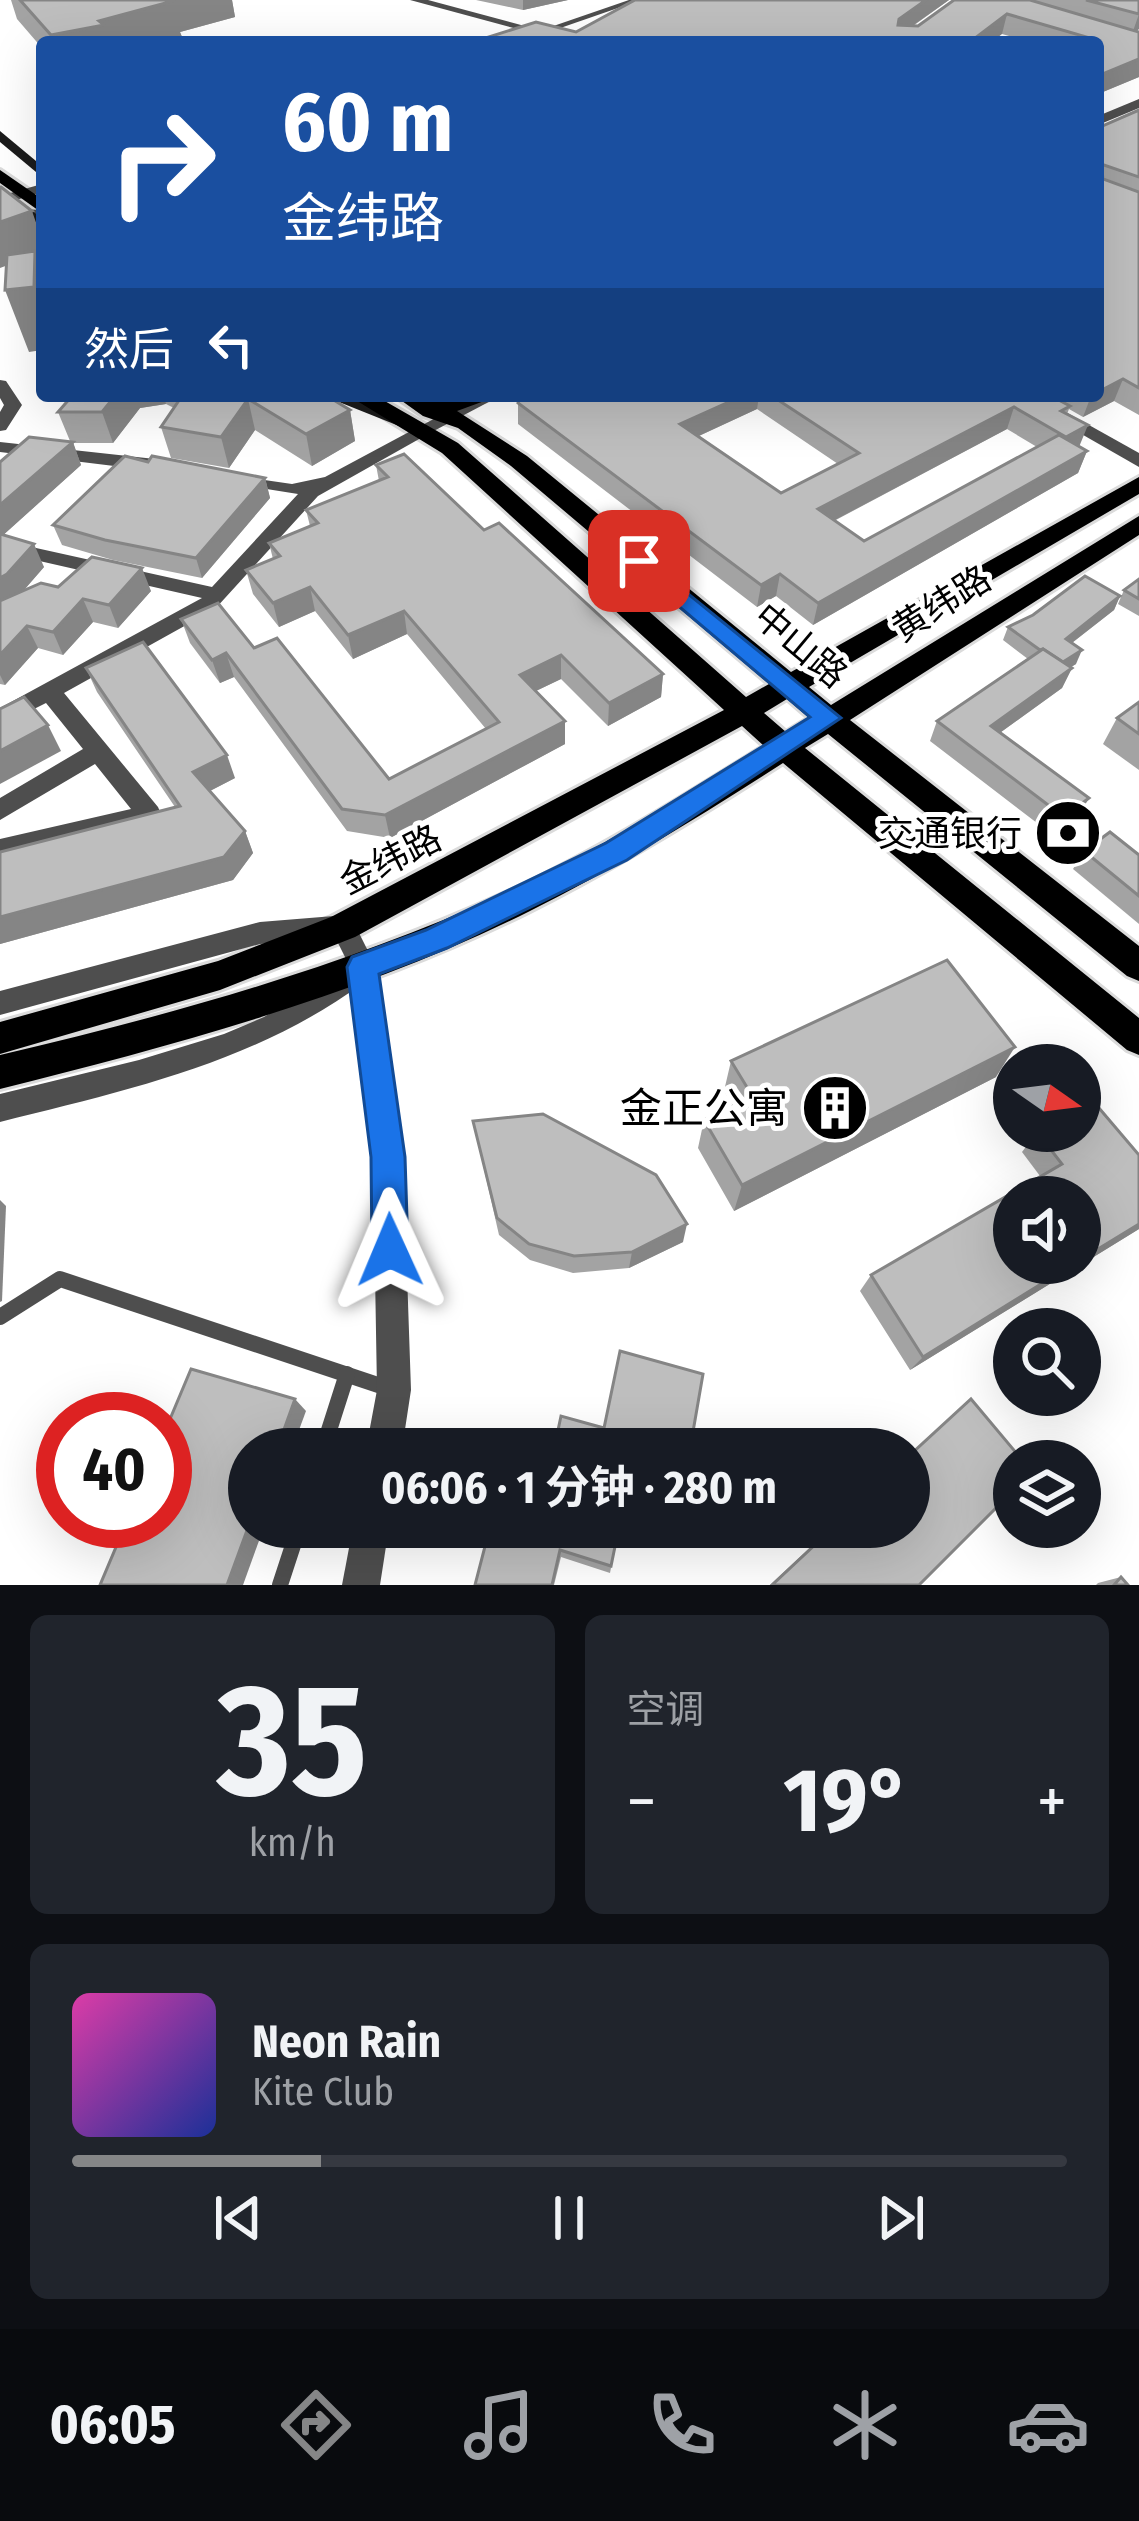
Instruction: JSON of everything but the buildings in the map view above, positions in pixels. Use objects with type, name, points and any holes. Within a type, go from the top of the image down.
[{"type":"main road","points":[[0,135],[24,197]]},
{"type":"main road","points":[[0,155],[24,197]]},
{"type":"main road","points":[[0,175],[24,197]]},
{"type":"main road","points":[[362,402],[436,417],[474,402]]},
{"type":"main road","name":"中山路","points":[[372,402],[436,417]]},
{"type":"main road","name":"中山路","points":[[415,402],[519,461],[828,718],[1139,966]]},
{"type":"main road","name":"中山路","points":[[436,417],[450,448],[744,712],[1139,1039]]},
{"type":"main road","name":"黄纬路","points":[[789,686],[1139,484]]},
{"type":"main road","name":"黄纬路","points":[[785,748],[1139,524]]},
{"type":"main road","name":"金纬路","points":[[0,1038],[220,975],[343,927],[789,686]]},
{"type":"main road","points":[[0,1072],[103,1047],[363,967],[456,930],[616,851],[785,748]]},
{"type":"street","points":[[402,0],[524,35],[637,0]]},
{"type":"street","points":[[415,0],[524,35]]},
{"type":"street","points":[[1104,120],[1139,105]]},
{"type":"street","points":[[0,386],[13,405],[0,426]]},
{"type":"street","points":[[214,475],[306,489],[465,402]]},
{"type":"street","points":[[1035,402],[1139,461]]},
{"type":"street","points":[[0,718],[220,595],[311,492],[436,417]]},
{"type":"street","points":[[0,447],[57,450],[169,467]]},
{"type":"street","points":[[0,546],[220,595]]},
{"type":"street","points":[[68,585],[101,567]]},
{"type":"street","points":[[0,849],[149,814],[50,692]]},
{"type":"street","points":[[0,809],[98,751]]},
{"type":"street","points":[[0,1003],[260,933],[343,927],[363,967],[388,1157],[394,1390],[388,1428]]},
{"type":"street","points":[[0,1108],[236,1043],[286,1023],[363,967]]},
{"type":"street","points":[[362,1585],[368,1548]]},
{"type":"lane","points":[[0,1317],[60,1279],[394,1390]]},
{"type":"lane","points":[[330,1428],[347,1374]]},
{"type":"lane","points":[[280,1585],[291,1548]]},
{"type":"place","name":"交通银行","points":[[1068,833]]},
{"type":"place","name":"金正公寓","points":[[835,1108]]},
{"type":"route","points":[[390,1250],[388,1157],[363,967],[516,903],[616,851],[828,718],[639,561]]}]
